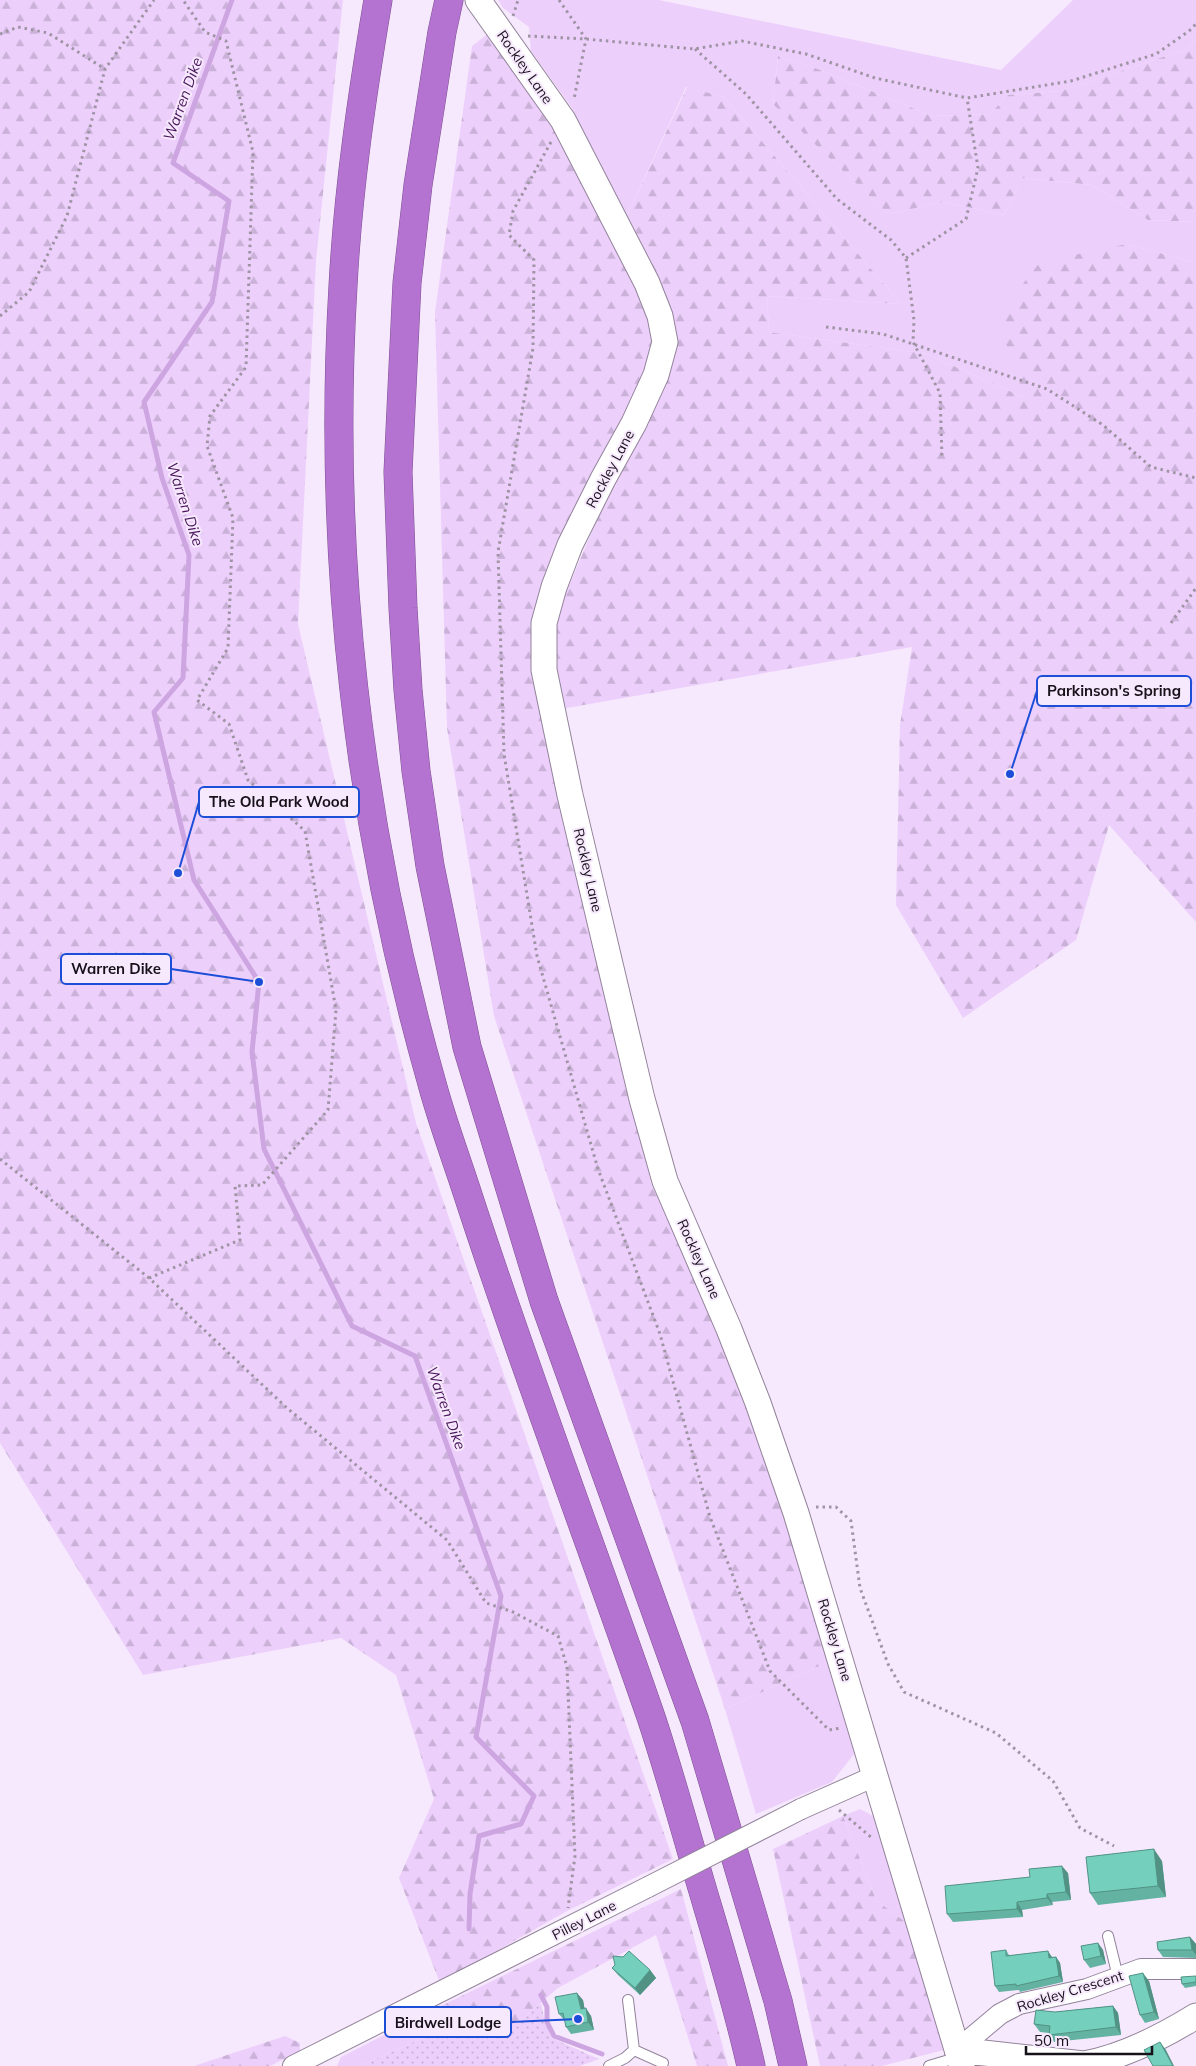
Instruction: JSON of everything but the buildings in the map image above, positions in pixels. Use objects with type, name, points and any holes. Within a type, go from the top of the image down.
[{"type":"highway","points":[[378,0],[360,112],[349,204],[343,287],[339,405],[339,462],[346,609],[359,736],[374,838],[392,930],[431,1081],[503,1305],[653,1722],[740,2015],[751,2066]]},
{"type":"highway","points":[[449,0],[442,32],[418,185],[407,283],[398,472],[408,690],[416,771],[430,866],[466,1038],[544,1301],[694,1721],[778,2001],[793,2066]]},
{"type":"street","name":"Rockley Lane","points":[[478,0],[563,120],[647,283],[660,316],[665,342],[656,375],[634,423],[570,545],[554,587],[544,624],[544,670],[570,795],[642,1099],[665,1182],[729,1329],[758,1403],[796,1512],[959,2058]]},
{"type":"street","name":"Pilley Lane","points":[[293,2066],[318,2061],[648,1887],[801,1809],[875,1776]]},
{"type":"street","name":"Rockley Crescent","points":[[959,2058],[1000,2014],[1019,2004],[1087,1989],[1141,1969],[1196,1969]]},
{"type":"street","points":[[959,2058],[1084,2064],[1101,2061],[1127,2056],[1196,2016]]},
{"type":"lane","points":[[1108,1936],[1118,1977]]},
{"type":"lane","points":[[628,2000],[634,2050]]},
{"type":"lane","points":[[634,2050],[663,2063]]},
{"type":"lane","points":[[609,2066],[625,2058],[634,2050]]},
{"type":"lane","points":[[929,2066],[959,2058]]},
{"type":"path","points":[[0,316],[29,292],[67,216],[105,69],[154,0]]},
{"type":"path","points":[[149,1278],[240,1240],[235,1186],[262,1185],[328,1110],[336,1010],[305,831],[248,780],[229,724],[197,700],[228,648],[233,518],[207,446],[210,416],[246,367],[253,152],[226,41],[206,32],[183,0]]},
{"type":"path","points":[[559,0],[586,39],[572,108],[563,120]]},
{"type":"path","points":[[503,34],[586,39],[694,49],[742,41],[806,54],[875,78],[967,98],[1071,82],[1156,54],[1196,24]]},
{"type":"path","points":[[0,34],[18,27],[48,33],[105,69]]},
{"type":"path","points":[[694,49],[746,94],[837,199],[891,240],[906,258],[914,320],[913,342],[940,393],[942,458]]},
{"type":"path","points":[[906,258],[966,219],[978,168],[967,98]]},
{"type":"path","points":[[826,327],[883,334],[913,342],[1047,389],[1102,425],[1151,467],[1196,478]]},
{"type":"path","points":[[1170,623],[1196,588]]},
{"type":"path","points":[[0,1159],[149,1278],[287,1408],[447,1540],[486,1603],[513,1612],[558,1636],[566,1667],[575,1856],[568,1911],[574,1925]]},
{"type":"path","points":[[796,1512],[817,1507],[836,1506],[851,1521],[860,1588],[888,1664],[904,1692],[996,1733],[1053,1781],[1080,1828],[1114,1846]]},
{"type":"path","points":[[824,1798],[874,1839]]},
{"type":"green space","points":[[0,0],[343,0],[316,261],[298,624],[416,1123],[673,1859],[567,1911],[440,1983],[399,1878],[434,1799],[396,1675],[341,1638],[143,1675],[0,1443]]},
{"type":"green space","points":[[498,0],[659,0],[1001,70],[1073,0],[1196,0],[1196,40],[1187,49],[1061,91],[1008,95],[990,114],[932,116],[815,68],[778,56],[773,103],[888,214],[944,202],[1004,215],[1022,178],[1092,185],[1148,220],[1196,222],[1196,263],[1127,244],[1023,397],[927,354],[769,332],[767,296],[901,304],[724,97],[686,87],[625,220],[572,108],[531,51],[529,27],[503,8]]},
{"type":"green space","points":[[489,33],[561,135],[607,224],[653,329],[647,370],[535,675],[651,1183],[722,1340],[783,1515],[828,1662],[725,1709],[494,1016],[447,728],[435,312],[472,46]]},
{"type":"green space","points":[[1196,40],[1196,222],[1148,220],[1092,185],[1022,178],[1004,215],[944,202],[888,214],[773,104],[778,56],[815,68],[932,116],[990,114],[1008,95],[1061,91],[1187,49]]},
{"type":"green space","points":[[687,87],[724,97],[901,304],[767,296],[769,332],[927,354],[1023,397],[997,317],[1040,262],[1127,244],[1196,263],[1196,922],[1109,825],[1076,940],[963,1018],[896,905],[900,725],[912,647],[561,709],[554,667],[557,614],[613,482],[675,352],[668,304],[625,220]]},
{"type":"green space","points":[[828,1662],[854,1754],[832,1782],[756,1814],[725,1709]]},
{"type":"green space","points":[[860,1809],[877,1818],[912,1927],[876,1900],[843,1816]]},
{"type":"green space","points":[[843,1816],[876,1900],[912,1927],[944,2050],[882,2066],[820,2066],[773,1849]]},
{"type":"green space","points":[[681,1889],[728,2066],[697,2066],[656,1935],[558,1988],[522,2019],[485,2030],[445,2004]]},
{"type":"green space","points":[[541,2003],[545,2023],[552,2038],[599,2059],[580,2066],[359,2066],[467,2019],[485,2030],[522,2019]]},
{"type":"green space","points":[[445,2004],[467,2019],[359,2066],[337,2066],[341,2057]]},
{"type":"green space","points":[[285,2036],[300,2043],[300,2051],[270,2066],[194,2066]]},
{"type":"waterway","name":"Warren Dike","points":[[232,0],[173,163],[229,201],[212,302],[144,402],[162,478],[189,555],[183,678],[154,712],[194,880],[259,982],[252,1052],[264,1149],[352,1326],[415,1356],[501,1596],[476,1737],[534,1796],[521,1824],[479,1836],[470,1894],[469,1929]]},
{"type":"waterway","name":"Warren Dike","points":[[541,1995],[547,2007],[547,2022],[554,2036],[602,2054]]},
{"type":"place","name":"Parkinson's Spring","points":[[1010,774]]},
{"type":"place","name":"The Old Park Wood","points":[[178,873]]},
{"type":"place","name":"Warren Dike","points":[[259,982]]},
{"type":"place","name":"Birdwell Lodge","points":[[578,2019]]}]
